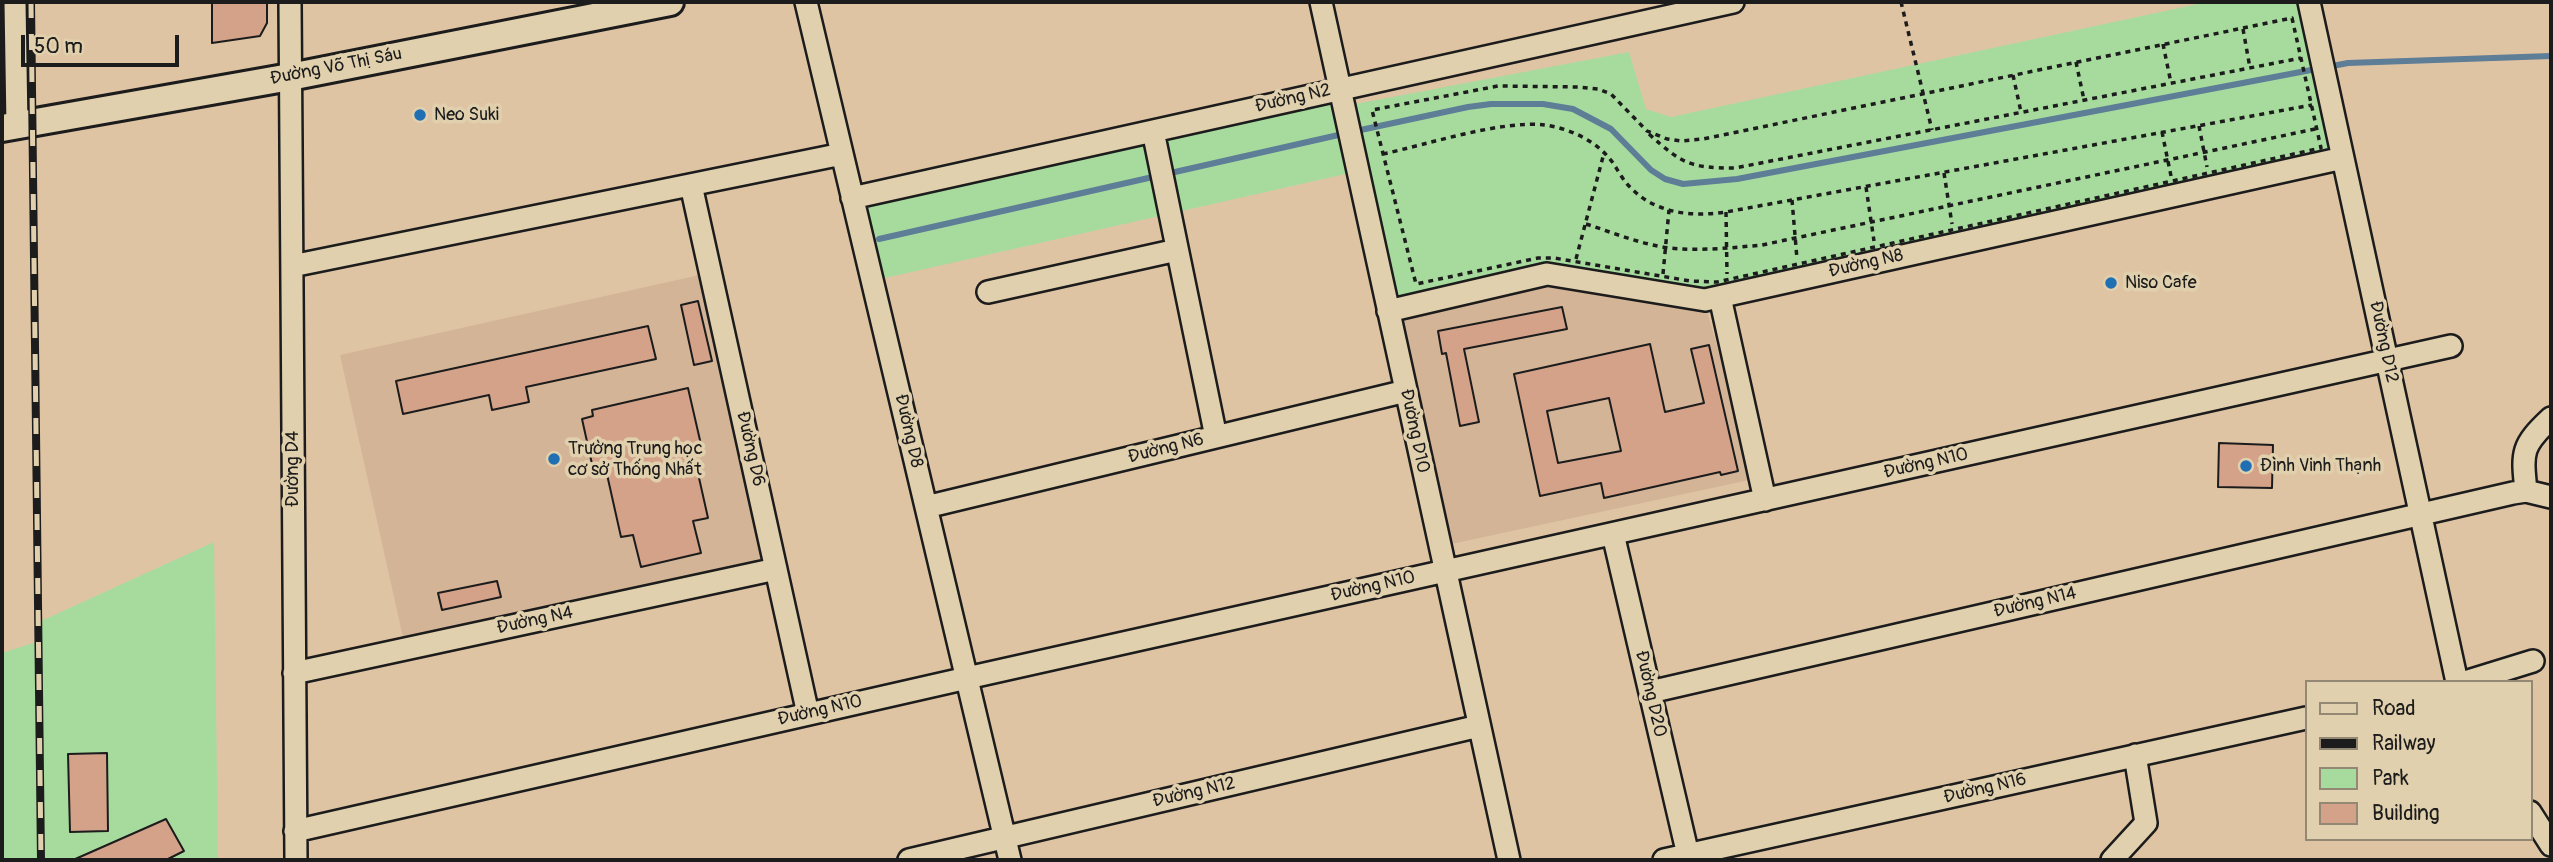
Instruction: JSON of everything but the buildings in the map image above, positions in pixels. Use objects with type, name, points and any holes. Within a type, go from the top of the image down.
[{"type":"main road","name":"Đường Võ Thị Sáu","points":[[9,127],[290,77],[670,2]]},
{"type":"street","points":[[9,127],[15,2]]},
{"type":"street","name":"Đường D4","points":[[290,2],[296,860]]},
{"type":"street","name":"Đường D8","points":[[806,2],[1010,860]]},
{"type":"street","name":"Đường D10","points":[[1321,2],[1509,860]]},
{"type":"street","name":"Đường N2","points":[[852,198],[1733,2]]},
{"type":"street","name":"Đường D12","points":[[2309,2],[2311,56],[2321,103],[2343,158],[2458,680]]},
{"type":"street","points":[[1153,131],[1216,437]]},
{"type":"street","points":[[292,266],[842,154]]},
{"type":"street","name":"Đường N8","points":[[1388,311],[1547,274],[1706,300],[1724,288],[2343,158]]},
{"type":"street","name":"Đường D6","points":[[691,185],[808,714]]},
{"type":"street","points":[[988,292],[1177,250]]},
{"type":"street","points":[[1724,288],[1765,500]]},
{"type":"street","name":"Đường N10","points":[[296,831],[2451,346]]},
{"type":"street","name":"Đường N6","points":[[926,507],[1406,391]]},
{"type":"street","points":[[2551,418],[2530,438],[2523,461],[2526,491],[2551,497]]},
{"type":"street","name":"Đường N14","points":[[1650,692],[2526,491]]},
{"type":"street","name":"Đường D20","points":[[1613,534],[1688,855]]},
{"type":"street","name":"Đường N4","points":[[295,673],[776,569]]},
{"type":"street","points":[[2471,680],[2533,661]]},
{"type":"street","name":"Đường N16","points":[[1664,860],[2304,718]]},
{"type":"street","name":"Đường N12","points":[[909,860],[1479,726]]},
{"type":"street","points":[[2112,860],[2146,823],[2135,755]]},
{"type":"street","points":[[2532,815],[2551,845]]},
{"type":"path","points":[[1901,2],[1932,130]]},
{"type":"path","points":[[1647,131],[1667,139],[1703,139],[2292,18]]},
{"type":"path","points":[[2243,28],[2250,68]]},
{"type":"path","points":[[2163,44],[2171,83]]},
{"type":"path","points":[[2311,56],[1735,168],[1713,168],[1685,163],[1647,131],[1611,94],[1598,89],[1498,86],[1372,110],[1416,284],[1538,258],[1576,261],[1724,288],[1798,264],[2321,148]]},
{"type":"path","points":[[2076,62],[2084,100]]},
{"type":"path","points":[[2013,75],[2021,112]]},
{"type":"path","points":[[1383,154],[1510,125],[1546,125],[1587,139],[1604,153],[1632,190],[1669,210],[1698,215],[1866,187],[2321,103]]},
{"type":"path","points":[[2199,125],[2208,173]]},
{"type":"path","points":[[1586,224],[1643,243],[1666,247],[1727,248],[1796,239],[2317,129]]},
{"type":"path","points":[[2162,132],[2172,181]]},
{"type":"path","points":[[1576,261],[1604,153]]},
{"type":"path","points":[[1944,172],[1953,229]]},
{"type":"path","points":[[1866,187],[1875,247]]},
{"type":"path","points":[[1792,200],[1798,264]]},
{"type":"path","points":[[1663,276],[1669,210]]},
{"type":"path","points":[[1724,288],[1726,212]]},
{"type":"shaded area","name":"Trường Trung học cơ sở Thống Nhất","points":[[704,274],[767,563],[404,642],[340,355]]},
{"type":"shaded area","points":[[1548,282],[1706,307],[1754,479],[1447,545],[1395,316]]},
{"type":"green space","points":[[2207,2],[2301,2],[2335,152],[1705,292],[1546,267],[1394,302],[1350,105],[1629,52],[1646,109],[1671,117]]},
{"type":"green space","points":[[1332,89],[1350,173],[876,280],[858,204]]},
{"type":"green space","points":[[214,542],[218,860],[42,860],[39,622]]},
{"type":"green space","points":[[36,642],[38,860],[2,860],[2,653]]},
{"type":"waterway","points":[[879,239],[1356,131],[1491,104],[1543,104],[1573,109],[1611,129],[1651,170],[1665,179],[1683,184],[1737,179],[2348,63],[2551,56]]},
{"type":"railway","points":[[31,2],[41,860]]},
{"type":"place","name":"Neo Suki","points":[[420,115]]},
{"type":"place","name":"Niso Cafe","points":[[2111,283]]},
{"type":"place","name":"Trường Trung học cơ sở Thống Nhất","points":[[554,459]]},
{"type":"place","name":"Đình Vinh Thạnh","points":[[2246,466]]}]
